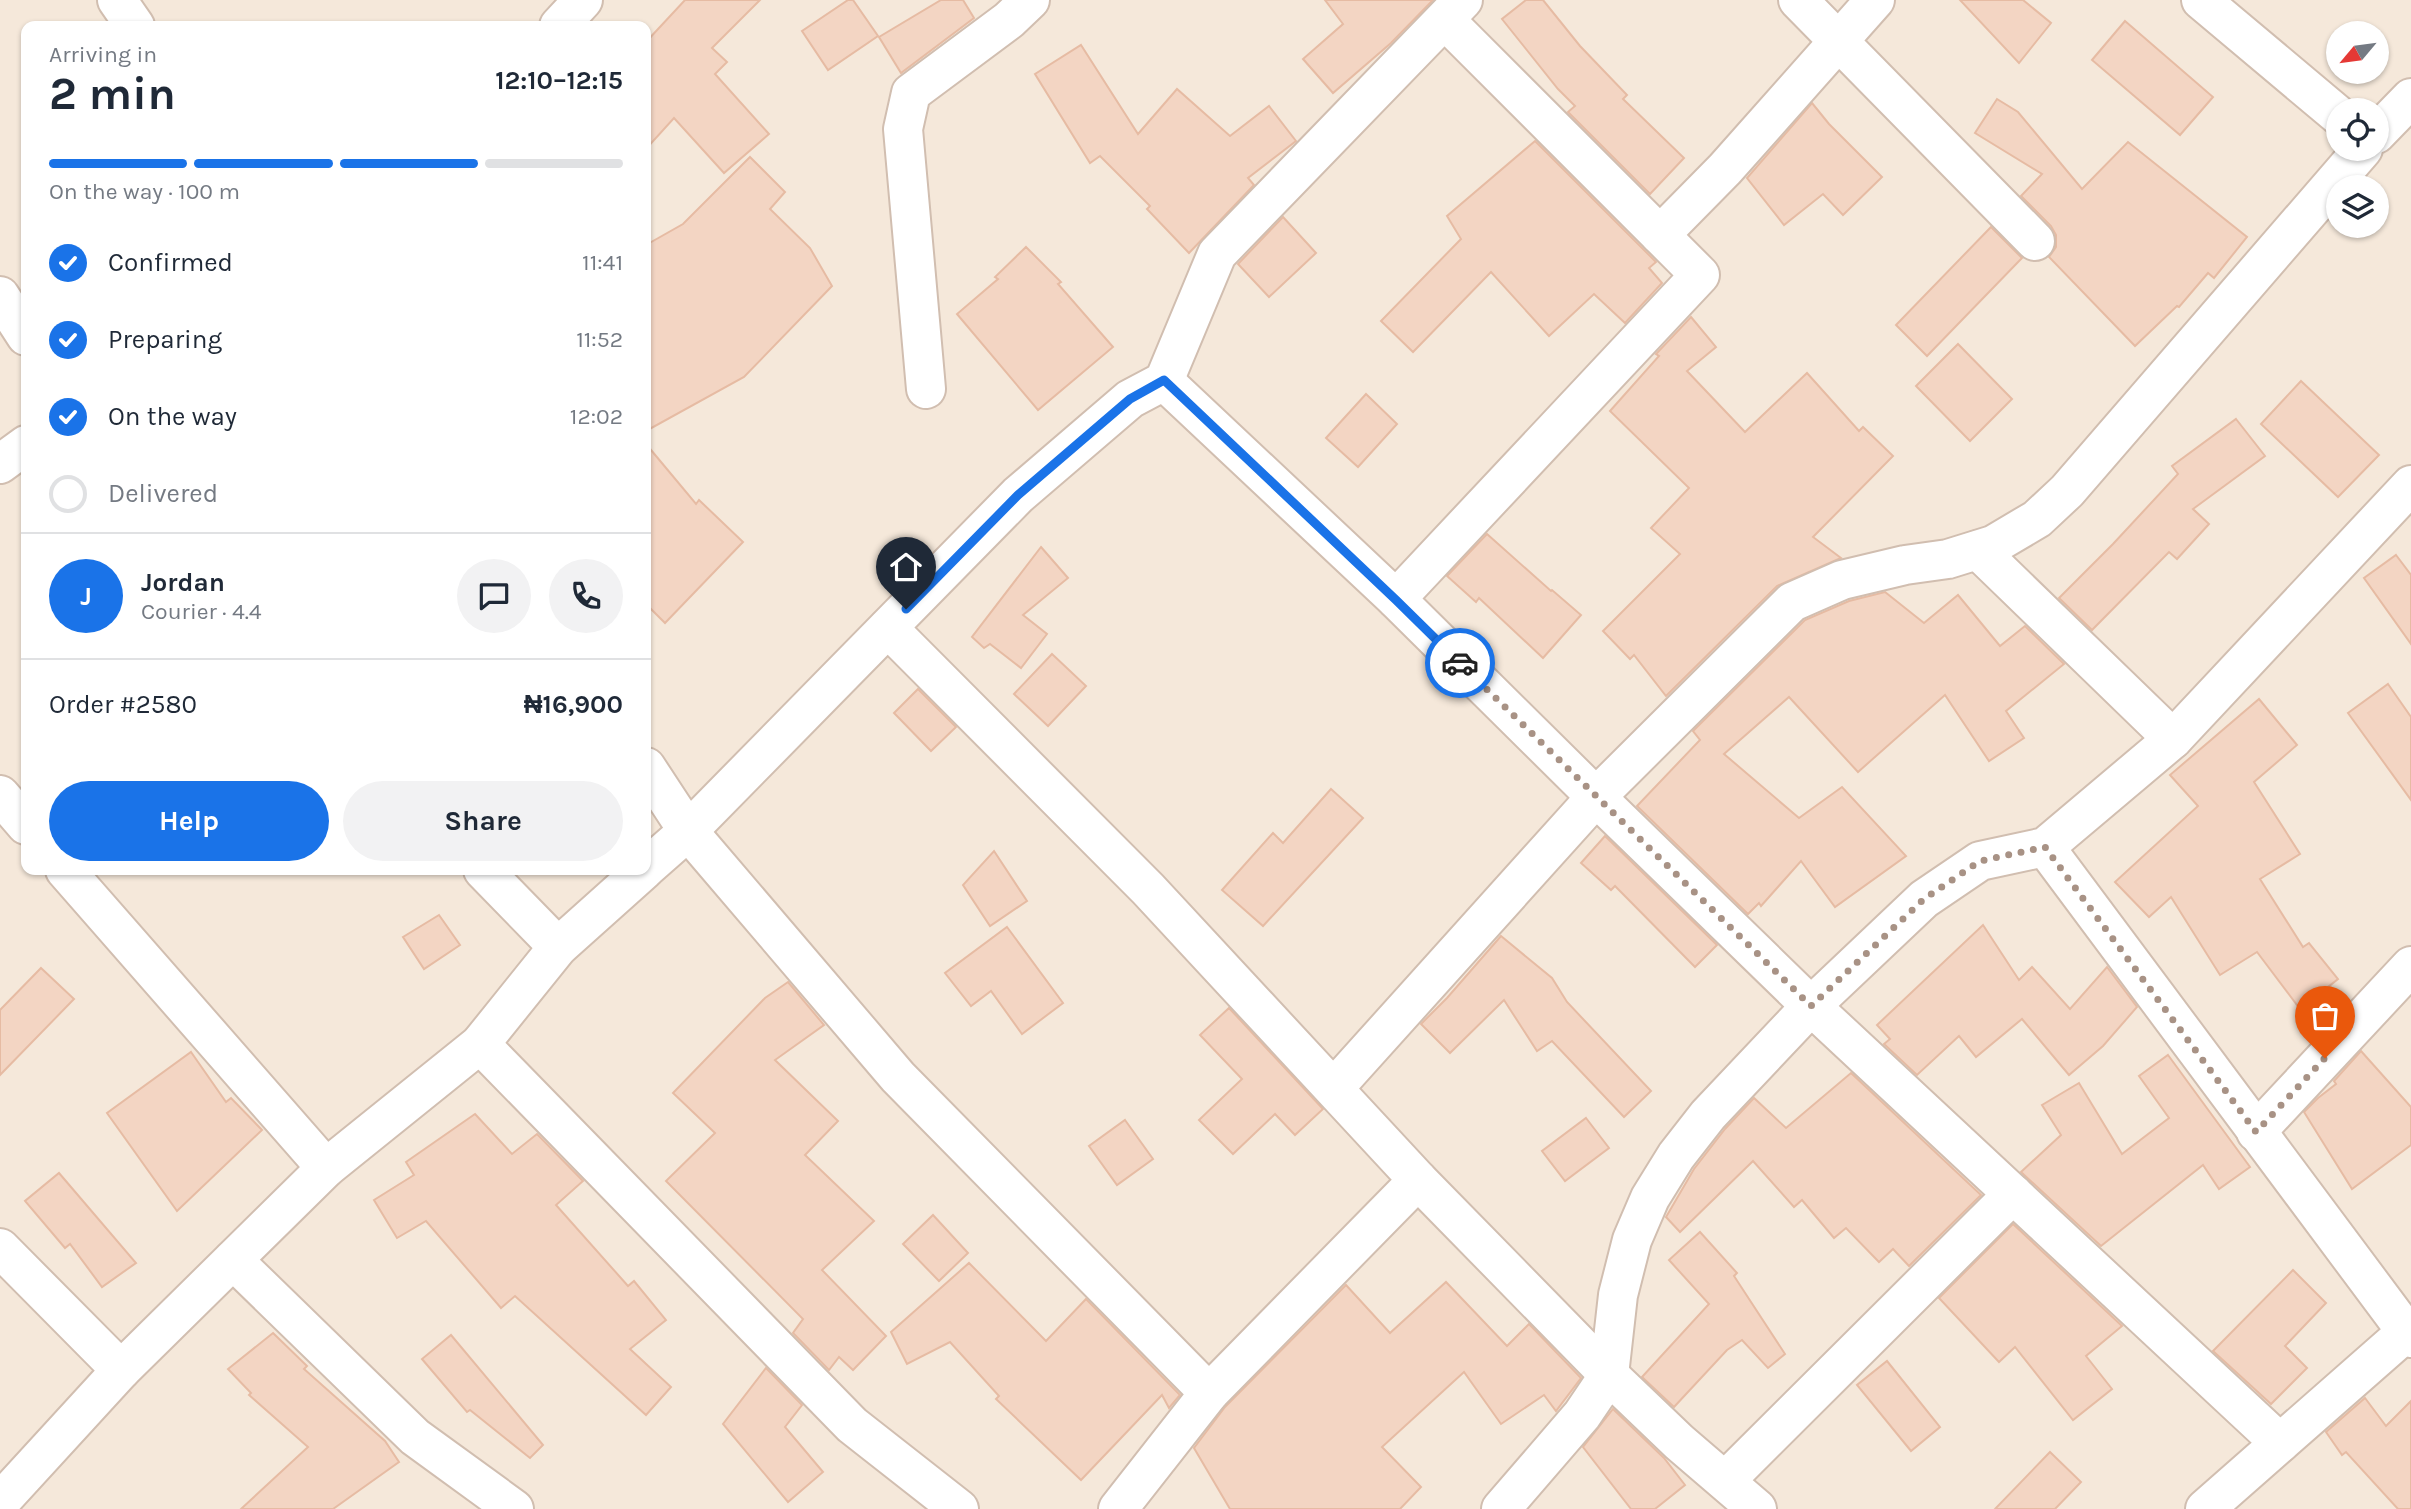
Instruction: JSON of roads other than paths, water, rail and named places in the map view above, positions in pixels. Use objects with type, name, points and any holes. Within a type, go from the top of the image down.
[{"type":"street","points":[[117,0],[132,21]]},
{"type":"street","points":[[564,21],[583,0]]},
{"type":"street","points":[[926,389],[903,129],[911,93],[1009,20],[1030,0]]},
{"type":"street","points":[[1798,0],[2035,241]]},
{"type":"street","points":[[1660,235],[1726,169],[1875,0]]},
{"type":"street","points":[[2201,0],[2326,105]]},
{"type":"street","points":[[651,864],[688,831],[1018,495],[1130,399],[1164,380],[1217,254],[1454,10],[1660,235],[1700,275],[1396,600]]},
{"type":"street","points":[[2389,121],[2411,98]]},
{"type":"street","points":[[1334,1088],[1596,797],[1792,602],[1842,580],[1905,565],[1948,559],[1993,545],[2037,519],[2067,491],[2353,161]]},
{"type":"street","points":[[0,296],[21,328]]},
{"type":"street","points":[[1164,380],[1396,600],[1811,1006],[2280,1443]]},
{"type":"street","points":[[0,464],[21,449]]},
{"type":"street","points":[[1501,1509],[1582,1415],[1609,1376],[1618,1295],[1632,1240],[1650,1198],[1676,1156],[1708,1115],[1811,1006],[1924,899],[1980,861],[2045,847],[2173,739],[2411,485]]},
{"type":"street","points":[[1978,550],[2173,739]]},
{"type":"street","points":[[888,628],[1148,889],[1418,1180],[1609,1376],[1679,1442],[1757,1509]]},
{"type":"street","points":[[651,776],[688,831],[898,1077],[1209,1393]]},
{"type":"street","points":[[0,795],[21,819]]},
{"type":"street","points":[[2045,847],[2256,1132],[2410,1333],[2205,1509]]},
{"type":"street","points":[[69,875],[326,1168]]},
{"type":"street","points":[[488,875],[558,947]]},
{"type":"street","points":[[0,1502],[121,1370],[326,1168],[480,1044],[558,947],[638,875]]},
{"type":"street","points":[[2256,1132],[2411,966]]},
{"type":"street","points":[[480,1044],[852,1425],[959,1509]]},
{"type":"street","points":[[1118,1509],[1209,1393],[1418,1180]]},
{"type":"street","points":[[1726,1480],[2013,1194]]},
{"type":"street","points":[[0,1248],[121,1370]]},
{"type":"street","points":[[233,1260],[415,1437],[514,1509]]}]
